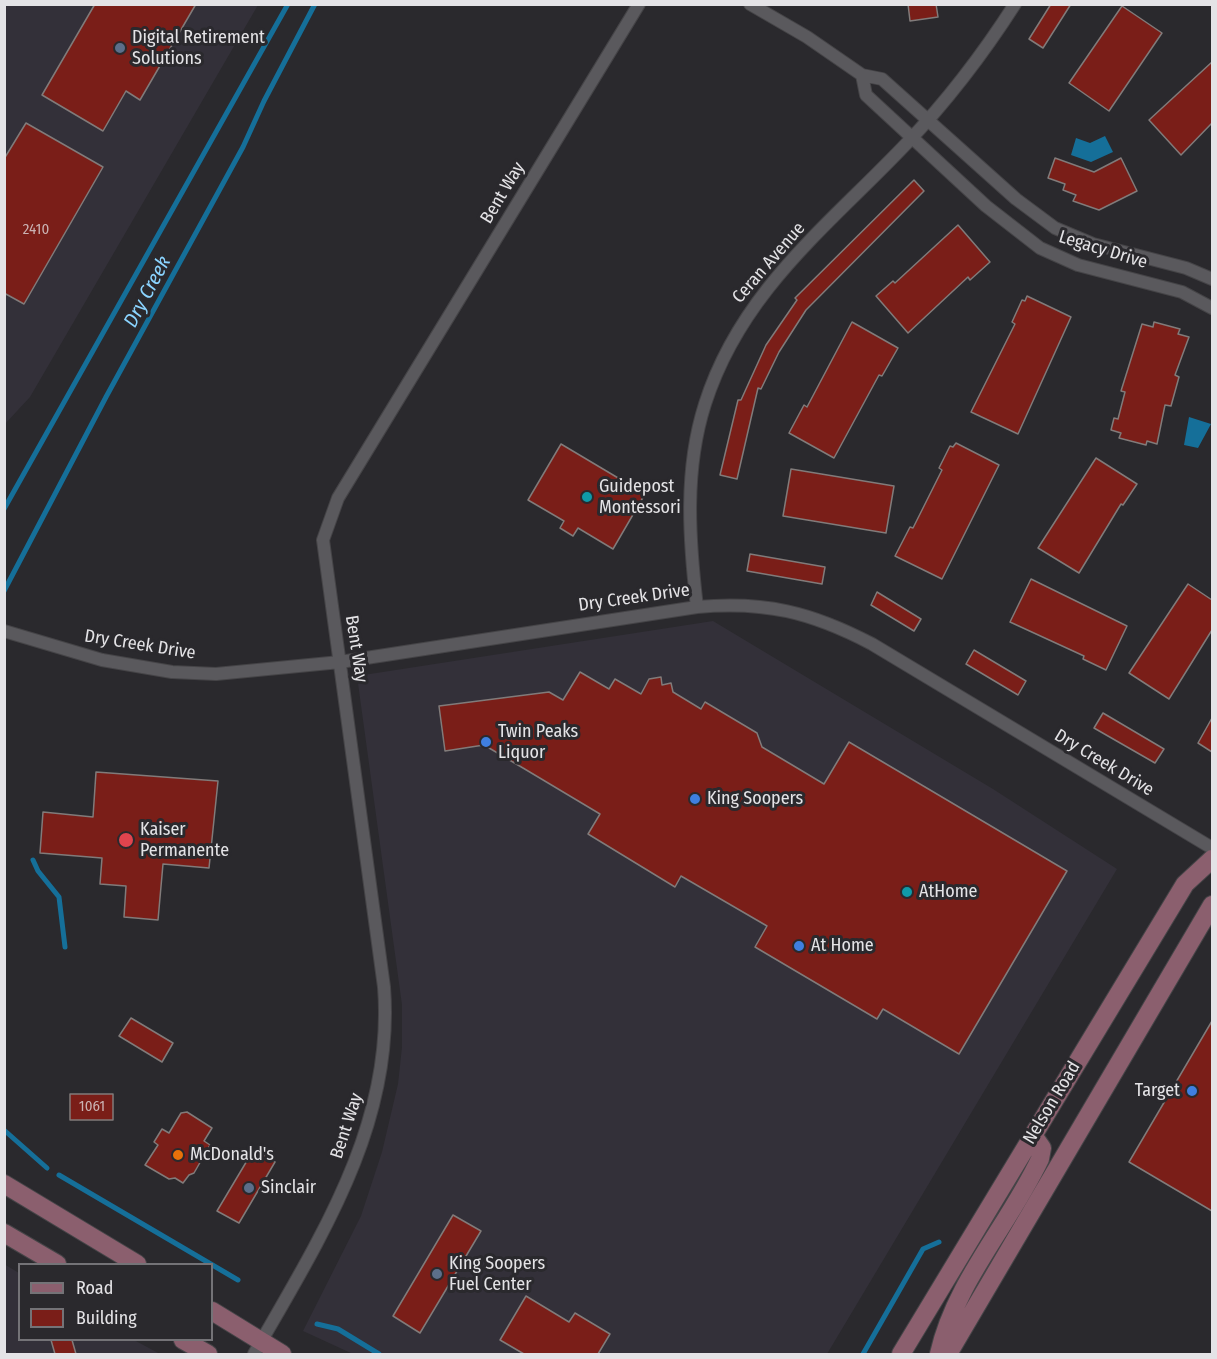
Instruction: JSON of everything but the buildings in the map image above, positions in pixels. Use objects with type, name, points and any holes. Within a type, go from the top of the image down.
[{"type":"main road","name":"Nelson Road","points":[[901,1354],[1185,884],[1212,859]]},
{"type":"main road","points":[[948,1354],[1212,905]]},
{"type":"main road","points":[[939,1354],[956,1305],[1040,1159],[1042,1148],[1033,1135]]},
{"type":"main road","points":[[4,1184],[135,1263]]},
{"type":"main road","points":[[4,1233],[55,1263]]},
{"type":"main road","points":[[213,1312],[258,1348],[282,1354]]},
{"type":"main road","points":[[185,1341],[208,1354]]},
{"type":"street","name":"Bent Way","points":[[258,1348],[333,1215],[367,1128],[384,1056],[384,987],[329,596],[324,540],[338,498],[639,4]]},
{"type":"street","name":"Legacy Drive","points":[[750,4],[807,37],[862,75],[882,79],[1023,205],[1055,228],[1093,244],[1186,268],[1212,279]]},
{"type":"street","name":"Ceran Avenue","points":[[697,607],[690,547],[692,471],[705,406],[724,355],[739,326],[768,286],[928,120],[977,61],[1015,4]]},
{"type":"street","name":"Legacy Drive","points":[[862,75],[866,94],[986,206],[1040,248],[1078,265],[1182,292],[1212,308]]},
{"type":"street","name":"Dry Creek Drive","points":[[4,631],[102,660],[172,672],[216,674],[340,662],[697,607],[724,605],[778,608],[836,625],[872,644],[1212,848]]},
{"type":"shaded area","points":[[5,5],[258,5],[30,397],[5,424]]},
{"type":"shaded area","points":[[713,621],[993,789],[1117,869],[827,1354],[353,1354],[303,1331],[361,1216],[382,1152],[398,1084],[402,1047],[402,1005],[357,676]]},
{"type":"shaded area","points":[[4,1264],[18,1272],[18,1341],[136,1341],[160,1354],[5,1354]]},
{"type":"water","points":[[1105,136],[1113,152],[1091,162],[1071,155],[1076,138],[1090,143]]},
{"type":"water","points":[[1189,417],[1211,424],[1198,448],[1184,445]]},
{"type":"waterway","points":[[4,509],[288,4]]},
{"type":"waterway","name":"Dry Creek","points":[[4,591],[106,397],[243,147],[264,101],[315,4]]},
{"type":"waterway","points":[[33,860],[38,871],[59,897],[65,947]]},
{"type":"waterway","points":[[4,1130],[47,1168]]},
{"type":"waterway","points":[[59,1175],[209,1263]]},
{"type":"waterway","points":[[863,1354],[923,1249],[939,1242]]},
{"type":"waterway","points":[[213,1265],[238,1280]]},
{"type":"waterway","points":[[317,1324],[338,1329],[379,1354]]},
{"type":"place","name":"Digital Retirement Solutions","points":[[120,48]]},
{"type":"place","name":"Guidepost Montessori","points":[[587,497]]},
{"type":"place","name":"Twin Peaks Liquor","points":[[486,742]]},
{"type":"place","name":"King Soopers","points":[[695,799]]},
{"type":"place","name":"Kaiser Permanente","points":[[126,840]]},
{"type":"place","name":"AtHome","points":[[907,892]]},
{"type":"place","name":"At Home","points":[[799,946]]},
{"type":"place","name":"Target","points":[[1192,1091]]},
{"type":"place","name":"McDonald's","points":[[178,1155]]},
{"type":"place","name":"Sinclair","points":[[249,1188]]},
{"type":"place","name":"King Soopers Fuel Center","points":[[437,1274]]}]
